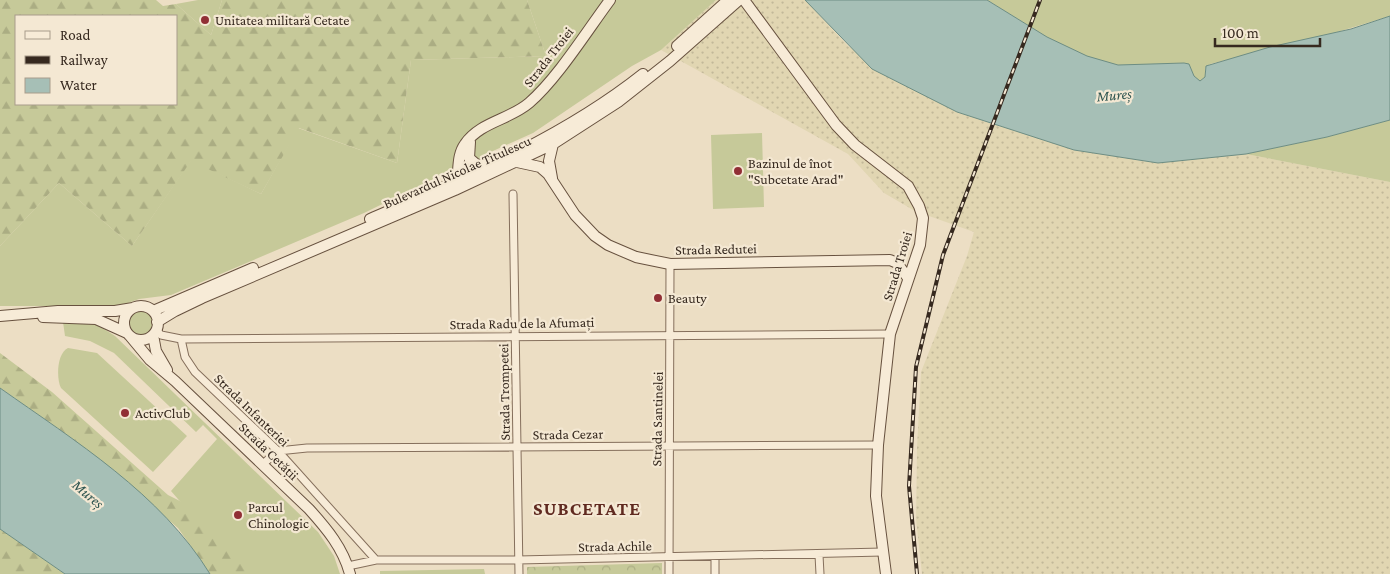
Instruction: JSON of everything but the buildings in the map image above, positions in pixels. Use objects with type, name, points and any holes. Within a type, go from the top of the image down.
[{"type":"main road","name":"Strada Troiei","points":[[472,135],[485,126],[515,113],[528,104],[545,86],[610,0]]},
{"type":"main road","name":"Bulevardul Nicolae Titulescu","points":[[152,311],[489,167],[549,137],[616,94],[665,57],[726,5],[738,0]]},
{"type":"main road","name":"Strada Troiei","points":[[744,0],[836,125],[855,145],[908,186],[923,218],[920,245],[890,334],[878,445],[876,496],[886,574]]},
{"type":"main road","name":"Bulevardul Nicolae Titulescu","points":[[156,329],[175,311],[202,298],[455,190],[553,144],[618,102],[670,61],[726,5]]},
{"type":"main road","points":[[472,135],[468,152],[469,158],[476,164],[489,167]]},
{"type":"main road","points":[[456,181],[463,146],[472,135]]},
{"type":"main road","points":[[552,179],[549,161],[553,144]]},
{"type":"main road","points":[[516,162],[540,167],[552,179]]},
{"type":"main road","name":"Strada Redutei","points":[[552,179],[570,208],[595,236],[608,245],[636,257],[670,264],[890,260],[897,263],[908,278]]},
{"type":"main road","name":"Strada Cetății","points":[[156,329],[142,340],[96,319],[0,316],[58,310],[114,311],[142,307],[152,311],[156,329],[159,358],[175,381]]},
{"type":"main road","points":[[128,335],[124,325],[125,317],[134,308]]},
{"type":"main road","name":"Strada Cetății","points":[[128,335],[150,360],[263,464],[328,531],[349,570]]},
{"type":"street","name":"Strada Trompetei","points":[[513,194],[519,574]]},
{"type":"street","name":"Strada Santinelei","points":[[668,574],[670,334],[668,274],[670,264]]},
{"type":"street","name":"Strada Radu de la Afumați","points":[[156,329],[161,335],[181,339],[515,335],[890,334]]},
{"type":"street","name":"Strada Infanteriei","points":[[181,339],[185,357],[195,372],[278,451],[376,560]]},
{"type":"street","name":"Strada Cezar","points":[[278,451],[307,448],[878,445]]},
{"type":"street","points":[[263,464],[278,451]]},
{"type":"street","name":"Strada Achile","points":[[349,570],[376,560],[668,558],[883,552]]},
{"type":"street","points":[[819,555],[820,574]]},
{"type":"street","points":[[715,556],[715,574]]},
{"type":"shaded area","points":[[716,0],[805,0],[848,46],[957,112],[1074,150],[1158,163],[1246,154],[1390,182],[1390,574],[922,574],[916,519],[921,372],[967,256],[974,232],[915,211],[884,193],[848,154],[661,50]]},
{"type":"green space","points":[[0,0],[156,0],[163,6],[176,4],[211,35],[222,0],[527,0],[546,56],[411,60],[397,163],[299,128],[261,194],[191,161],[132,246],[59,183],[0,246]]},
{"type":"green space","name":"Unitatea militară Cetate","points":[[198,0],[222,0],[211,35],[176,4]]},
{"type":"green space","points":[[527,0],[716,0],[661,50],[632,66],[533,133],[493,151],[468,166],[452,170],[364,213],[171,295],[139,299],[120,306],[0,306],[0,246],[59,183],[132,246],[191,160],[261,194],[298,128],[397,163],[411,60],[546,56]]},
{"type":"green space","points":[[987,0],[1390,0],[1390,16],[1331,34],[1210,64],[1205,69],[1205,77],[1200,81],[1195,78],[1184,63],[1126,66],[1100,61],[1083,55],[1050,39]]},
{"type":"green space","points":[[1390,120],[1390,182],[1246,154],[1327,137]]},
{"type":"green space","name":"Bazinul de înot \"Subcetate Arad\"","points":[[762,133],[764,207],[713,209],[711,135]]},
{"type":"green space","points":[[141,311],[150,314],[153,323],[150,332],[141,335],[132,332],[129,323],[132,314]]},
{"type":"green space","name":"Parcul Chinologic","points":[[63,322],[98,325],[115,336],[318,532],[334,556],[340,574],[243,574],[171,491],[217,439],[203,425],[196,432],[114,353],[90,341],[65,336]]},
{"type":"green space","name":"ActivClub","points":[[68,348],[97,353],[187,436],[153,472],[61,388],[58,378],[58,366],[64,351]]},
{"type":"green space","points":[[0,353],[52,392],[168,495],[192,507],[234,554],[247,574],[210,574],[178,528],[67,435],[0,388]]},
{"type":"green space","points":[[0,529],[65,574],[0,574]]},
{"type":"green space","points":[[662,563],[662,574],[527,574],[527,567]]},
{"type":"green space","points":[[484,569],[485,574],[380,574],[380,571]]},
{"type":"water","name":"Mureș","points":[[805,0],[987,0],[1047,37],[1087,56],[1118,65],[1189,64],[1194,76],[1200,81],[1205,77],[1206,66],[1270,47],[1351,29],[1390,16],[1390,120],[1327,137],[1246,154],[1158,163],[1074,150],[957,112],[872,69]]},
{"type":"water","name":"Mureș","points":[[0,388],[58,428],[142,494],[190,545],[210,574],[65,574],[0,529]]},
{"type":"railway","points":[[917,574],[909,486],[916,367],[943,255],[1040,0]]},
{"type":"place","name":"Unitatea militară Cetate","points":[[205,20]]},
{"type":"place","name":"Bazinul de înot \"Subcetate Arad\"","points":[[738,171]]},
{"type":"place","name":"Beauty","points":[[658,298]]},
{"type":"place","name":"ActivClub","points":[[125,413]]},
{"type":"place","name":"Parcul Chinologic","points":[[238,515]]},
{"type":"district","name":"SUBCETATE","points":[[587,508]]}]
